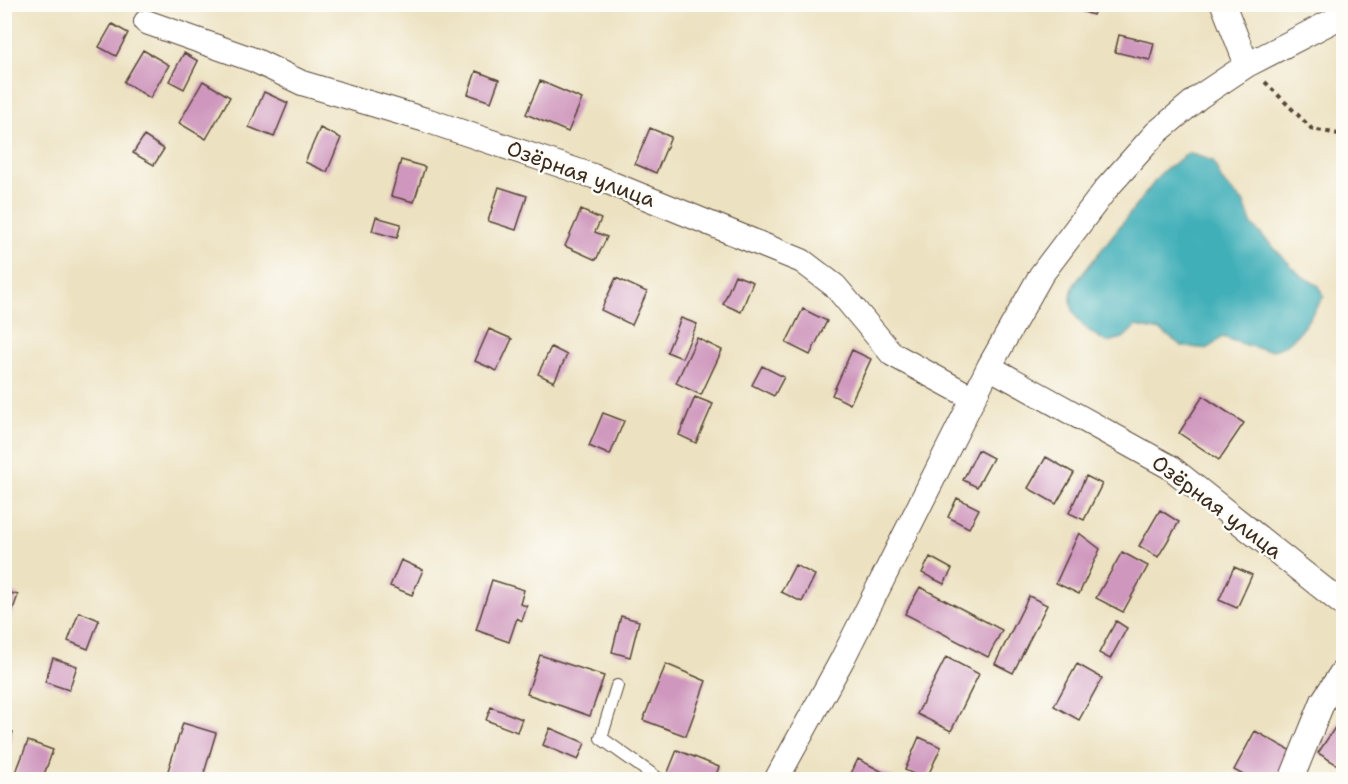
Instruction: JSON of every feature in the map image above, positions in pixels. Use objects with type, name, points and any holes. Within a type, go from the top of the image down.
[{"type":"street","points":[[1223,4],[1247,64]]},
{"type":"street","points":[[776,780],[842,660],[989,367],[1041,275],[1106,189],[1156,133],[1200,97],[1247,64],[1344,15]]},
{"type":"street","name":"Озёрная улица","points":[[146,22],[254,60],[302,83],[429,120],[593,176],[802,261],[835,285],[892,354],[973,398]]},
{"type":"street","name":"Озёрная улица","points":[[989,367],[1170,467],[1344,605]]},
{"type":"street","points":[[1291,780],[1323,701],[1344,669]]},
{"type":"lane","points":[[617,686],[601,738],[660,780]]},
{"type":"path","points":[[1247,64],[1312,129],[1344,135]]},
{"type":"water","points":[[1189,153],[1213,161],[1222,181],[1244,203],[1252,225],[1300,275],[1319,286],[1324,296],[1293,339],[1277,349],[1256,348],[1222,337],[1208,349],[1182,346],[1161,331],[1136,326],[1123,338],[1107,342],[1084,326],[1074,312],[1071,295],[1074,285],[1163,171]]},
{"type":"building","points":[[1061,4],[1097,4],[1093,15]]},
{"type":"building","points":[[112,24],[128,33],[116,56],[99,47]]},
{"type":"building","points":[[1119,35],[1154,43],[1150,60],[1115,52]]},
{"type":"building","points":[[143,50],[169,65],[150,98],[124,82]]},
{"type":"building","points":[[184,53],[198,61],[184,89],[169,81]]},
{"type":"building","points":[[476,71],[499,80],[491,102],[468,94]]},
{"type":"building","points":[[203,81],[230,97],[206,139],[179,123]]},
{"type":"building","points":[[540,81],[582,99],[568,132],[526,114]]},
{"type":"building","points":[[264,92],[288,103],[274,137],[249,127]]},
{"type":"building","points":[[320,128],[341,138],[327,172],[305,162]]},
{"type":"building","points":[[650,128],[671,137],[656,173],[635,164]]},
{"type":"building","points":[[144,136],[164,149],[154,165],[133,153]]},
{"type":"building","points":[[401,160],[425,167],[414,202],[391,196]]},
{"type":"building","points":[[499,187],[527,196],[516,230],[488,221]]},
{"type":"building","points":[[581,210],[601,219],[595,232],[607,237],[596,260],[565,246]]},
{"type":"building","points":[[376,217],[401,224],[397,238],[372,231]]},
{"type":"building","points":[[735,275],[753,282],[741,312],[723,304]]},
{"type":"building","points":[[616,278],[647,292],[632,325],[601,310]]},
{"type":"building","points":[[803,309],[827,321],[810,355],[786,343]]},
{"type":"building","points":[[681,318],[697,324],[682,358],[667,352]]},
{"type":"building","points":[[489,329],[512,339],[497,371],[475,361]]},
{"type":"building","points":[[697,338],[722,350],[701,395],[676,383]]},
{"type":"building","points":[[551,347],[567,355],[554,382],[538,374]]},
{"type":"building","points":[[852,350],[871,359],[850,404],[832,395]]},
{"type":"building","points":[[762,366],[784,377],[774,396],[752,385]]},
{"type":"building","points":[[1203,396],[1244,423],[1219,460],[1179,433]]},
{"type":"building","points":[[695,397],[713,404],[696,443],[679,435]]},
{"type":"building","points":[[603,413],[624,421],[610,455],[589,446]]},
{"type":"building","points":[[978,450],[993,458],[977,487],[963,480]]},
{"type":"building","points":[[1046,457],[1074,473],[1056,504],[1028,488]]},
{"type":"building","points":[[1086,476],[1102,484],[1084,520],[1069,513]]},
{"type":"building","points":[[957,498],[979,509],[969,528],[948,517]]},
{"type":"building","points":[[1160,510],[1179,522],[1158,557],[1139,546]]},
{"type":"building","points":[[1079,533],[1100,549],[1079,594],[1056,583]]},
{"type":"building","points":[[1122,552],[1148,566],[1123,612],[1096,598]]},
{"type":"building","points":[[930,557],[952,569],[944,584],[922,573]]},
{"type":"building","points":[[401,560],[423,570],[412,595],[390,586]]},
{"type":"building","points":[[795,565],[815,575],[802,602],[781,592]]},
{"type":"building","points":[[1234,567],[1252,575],[1237,608],[1219,600]]},
{"type":"building","points":[[492,580],[524,590],[520,604],[527,606],[522,621],[517,618],[509,642],[476,630]]},
{"type":"building","points":[[920,587],[1002,630],[988,657],[905,614]]},
{"type":"building","points":[[4,591],[18,595],[5,632],[4,632]]},
{"type":"building","points":[[1029,596],[1047,605],[1013,673],[995,664]]},
{"type":"building","points":[[79,612],[99,620],[88,649],[68,641]]},
{"type":"building","points":[[621,616],[639,621],[630,657],[612,652]]},
{"type":"building","points":[[1116,621],[1127,628],[1110,659],[1099,653]]},
{"type":"building","points":[[540,655],[604,676],[590,716],[527,694]]},
{"type":"building","points":[[946,657],[979,674],[951,731],[917,714]]},
{"type":"building","points":[[53,658],[77,666],[69,690],[45,682]]},
{"type":"building","points":[[666,664],[706,681],[686,736],[643,720]]},
{"type":"building","points":[[1077,664],[1102,678],[1079,720],[1054,706]]},
{"type":"building","points":[[491,707],[522,719],[517,732],[486,720]]},
{"type":"building","points":[[1344,714],[1344,769],[1318,753]]},
{"type":"building","points":[[183,723],[216,733],[202,780],[165,780]]},
{"type":"building","points":[[550,728],[585,743],[578,760],[543,745]]},
{"type":"building","points":[[4,729],[13,732],[5,754],[4,754]]},
{"type":"building","points":[[1255,731],[1293,752],[1278,780],[1252,780],[1234,770]]},
{"type":"building","points":[[919,737],[941,747],[926,780],[905,770]]},
{"type":"building","points":[[28,741],[53,750],[42,780],[13,780]]},
{"type":"building","points":[[677,750],[719,767],[714,780],[666,777]]},
{"type":"building","points":[[858,759],[898,780],[848,780]]}]
